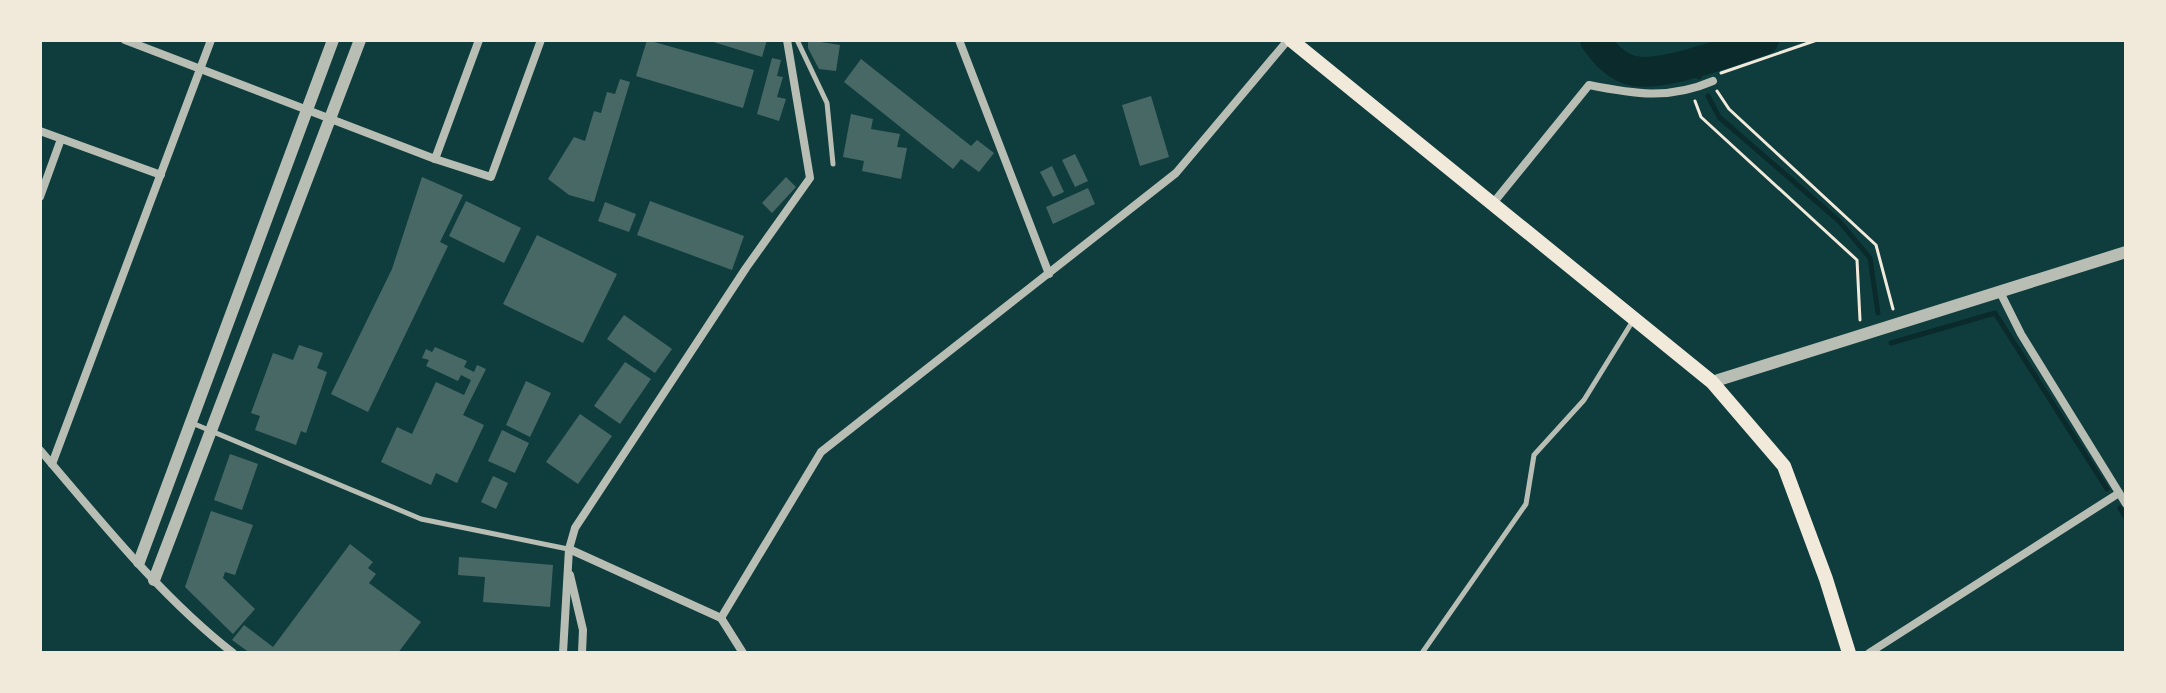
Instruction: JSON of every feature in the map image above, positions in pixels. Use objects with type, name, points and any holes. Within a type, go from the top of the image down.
[{"type":"main road","points":[[1290,40],[1494,202],[1712,382],[1784,466],[1826,579],[1849,653]]},
{"type":"street","points":[[125,40],[435,159],[491,177],[541,40]]},
{"type":"street","points":[[52,464],[211,40]]},
{"type":"street","points":[[139,562],[333,40]]},
{"type":"street","points":[[154,580],[360,40]]},
{"type":"street","points":[[435,159],[479,40]]},
{"type":"street","points":[[563,653],[567,567],[575,528],[746,268],[810,178],[787,40]]},
{"type":"street","points":[[959,40],[1049,274]]},
{"type":"street","points":[[721,618],[821,452],[1176,173],[1290,40]]},
{"type":"street","points":[[1494,202],[1589,85],[1640,95],[1692,90],[1713,81]]},
{"type":"street","points":[[40,131],[161,175]]},
{"type":"street","points":[[40,197],[61,139]]},
{"type":"street","points":[[1712,382],[2126,252]]},
{"type":"street","points":[[2000,292],[2021,334],[2126,504]]},
{"type":"street","points":[[40,450],[154,580],[233,653]]},
{"type":"street","points":[[1869,653],[2119,493]]},
{"type":"street","points":[[569,549],[721,618],[743,653]]},
{"type":"street","points":[[567,567],[583,630],[582,653]]},
{"type":"lane","points":[[797,40],[827,103],[833,164]]},
{"type":"lane","points":[[1422,653],[1526,504],[1534,455],[1584,400],[1634,318]]},
{"type":"lane","points":[[190,422],[421,519],[569,549]]},
{"type":"path","points":[[1817,40],[1715,75],[1713,81],[1729,109],[1876,245],[1897,324]]},
{"type":"path","points":[[1692,90],[1701,117],[1857,260],[1860,321],[1865,334]]},
{"type":"building","points":[[647,40],[754,70],[743,108],[636,76]]},
{"type":"building","points":[[707,40],[767,40],[762,57]]},
{"type":"building","points":[[808,40],[840,45],[836,71],[819,69],[808,48]]},
{"type":"building","points":[[772,58],[781,60],[777,76],[783,77],[777,97],[786,99],[779,121],[757,114]]},
{"type":"building","points":[[861,59],[971,146],[977,140],[994,153],[979,172],[961,159],[953,169],[844,82]]},
{"type":"building","points":[[620,79],[630,82],[594,202],[569,195],[548,179],[574,137],[585,141],[594,111],[601,113],[607,92],[615,94]]},
{"type":"building","points":[[1151,96],[1169,157],[1140,166],[1122,105]]},
{"type":"building","points":[[851,114],[873,119],[871,129],[900,134],[897,147],[907,148],[901,179],[862,171],[864,161],[843,157]]},
{"type":"building","points":[[1075,154],[1088,181],[1075,187],[1062,160]]},
{"type":"building","points":[[1052,166],[1064,192],[1053,197],[1040,172]]},
{"type":"building","points":[[422,177],[463,195],[440,242],[448,246],[368,412],[331,394],[392,269]]},
{"type":"building","points":[[786,177],[796,187],[772,213],[762,203]]},
{"type":"building","points":[[1088,188],[1095,204],[1053,224],[1046,207]]},
{"type":"building","points":[[466,201],[521,228],[504,263],[449,236]]},
{"type":"building","points":[[650,201],[744,236],[732,270],[637,235]]},
{"type":"building","points":[[605,202],[636,214],[629,232],[598,221]]},
{"type":"building","points":[[537,235],[617,274],[583,343],[503,304]]},
{"type":"building","points":[[624,315],[672,349],[655,373],[607,339]]},
{"type":"building","points":[[299,345],[323,353],[317,368],[327,372],[306,433],[301,431],[296,445],[255,430],[260,416],[251,413],[273,353],[293,360]]},
{"type":"building","points":[[435,347],[467,361],[464,367],[474,372],[477,365],[486,369],[463,415],[484,425],[457,483],[436,473],[431,485],[381,462],[397,427],[412,434],[436,382],[464,395],[471,380],[461,375],[458,381],[426,366],[429,360],[422,358],[426,349],[432,352]]},
{"type":"building","points":[[625,362],[651,379],[620,424],[594,406]]},
{"type":"building","points":[[526,381],[551,393],[530,437],[506,425]]},
{"type":"building","points":[[580,414],[612,436],[578,484],[546,462]]},
{"type":"building","points":[[502,430],[529,443],[515,473],[488,461]]},
{"type":"building","points":[[230,454],[258,464],[242,510],[214,500]]},
{"type":"building","points":[[493,476],[508,483],[496,509],[481,502]]},
{"type":"building","points":[[211,511],[253,525],[235,575],[225,572],[223,578],[255,609],[233,634],[185,587]]},
{"type":"building","points":[[350,544],[373,562],[368,568],[376,574],[369,583],[421,622],[398,653],[250,653],[232,640],[244,625],[273,647]]},
{"type":"building","points":[[459,557],[553,565],[550,607],[483,602],[485,577],[458,575]]},
{"type":"waterway","points":[[1595,40],[1616,63],[1634,71],[1647,72],[1699,62],[1764,40]]},
{"type":"waterway","points":[[1691,63],[1699,77]]},
{"type":"waterway","points":[[1708,96],[1719,117],[1839,221],[1870,258],[1878,313]]},
{"type":"waterway","points":[[1891,343],[1995,313],[2107,489]]},
{"type":"waterway","points":[[2120,508],[2126,518]]}]
